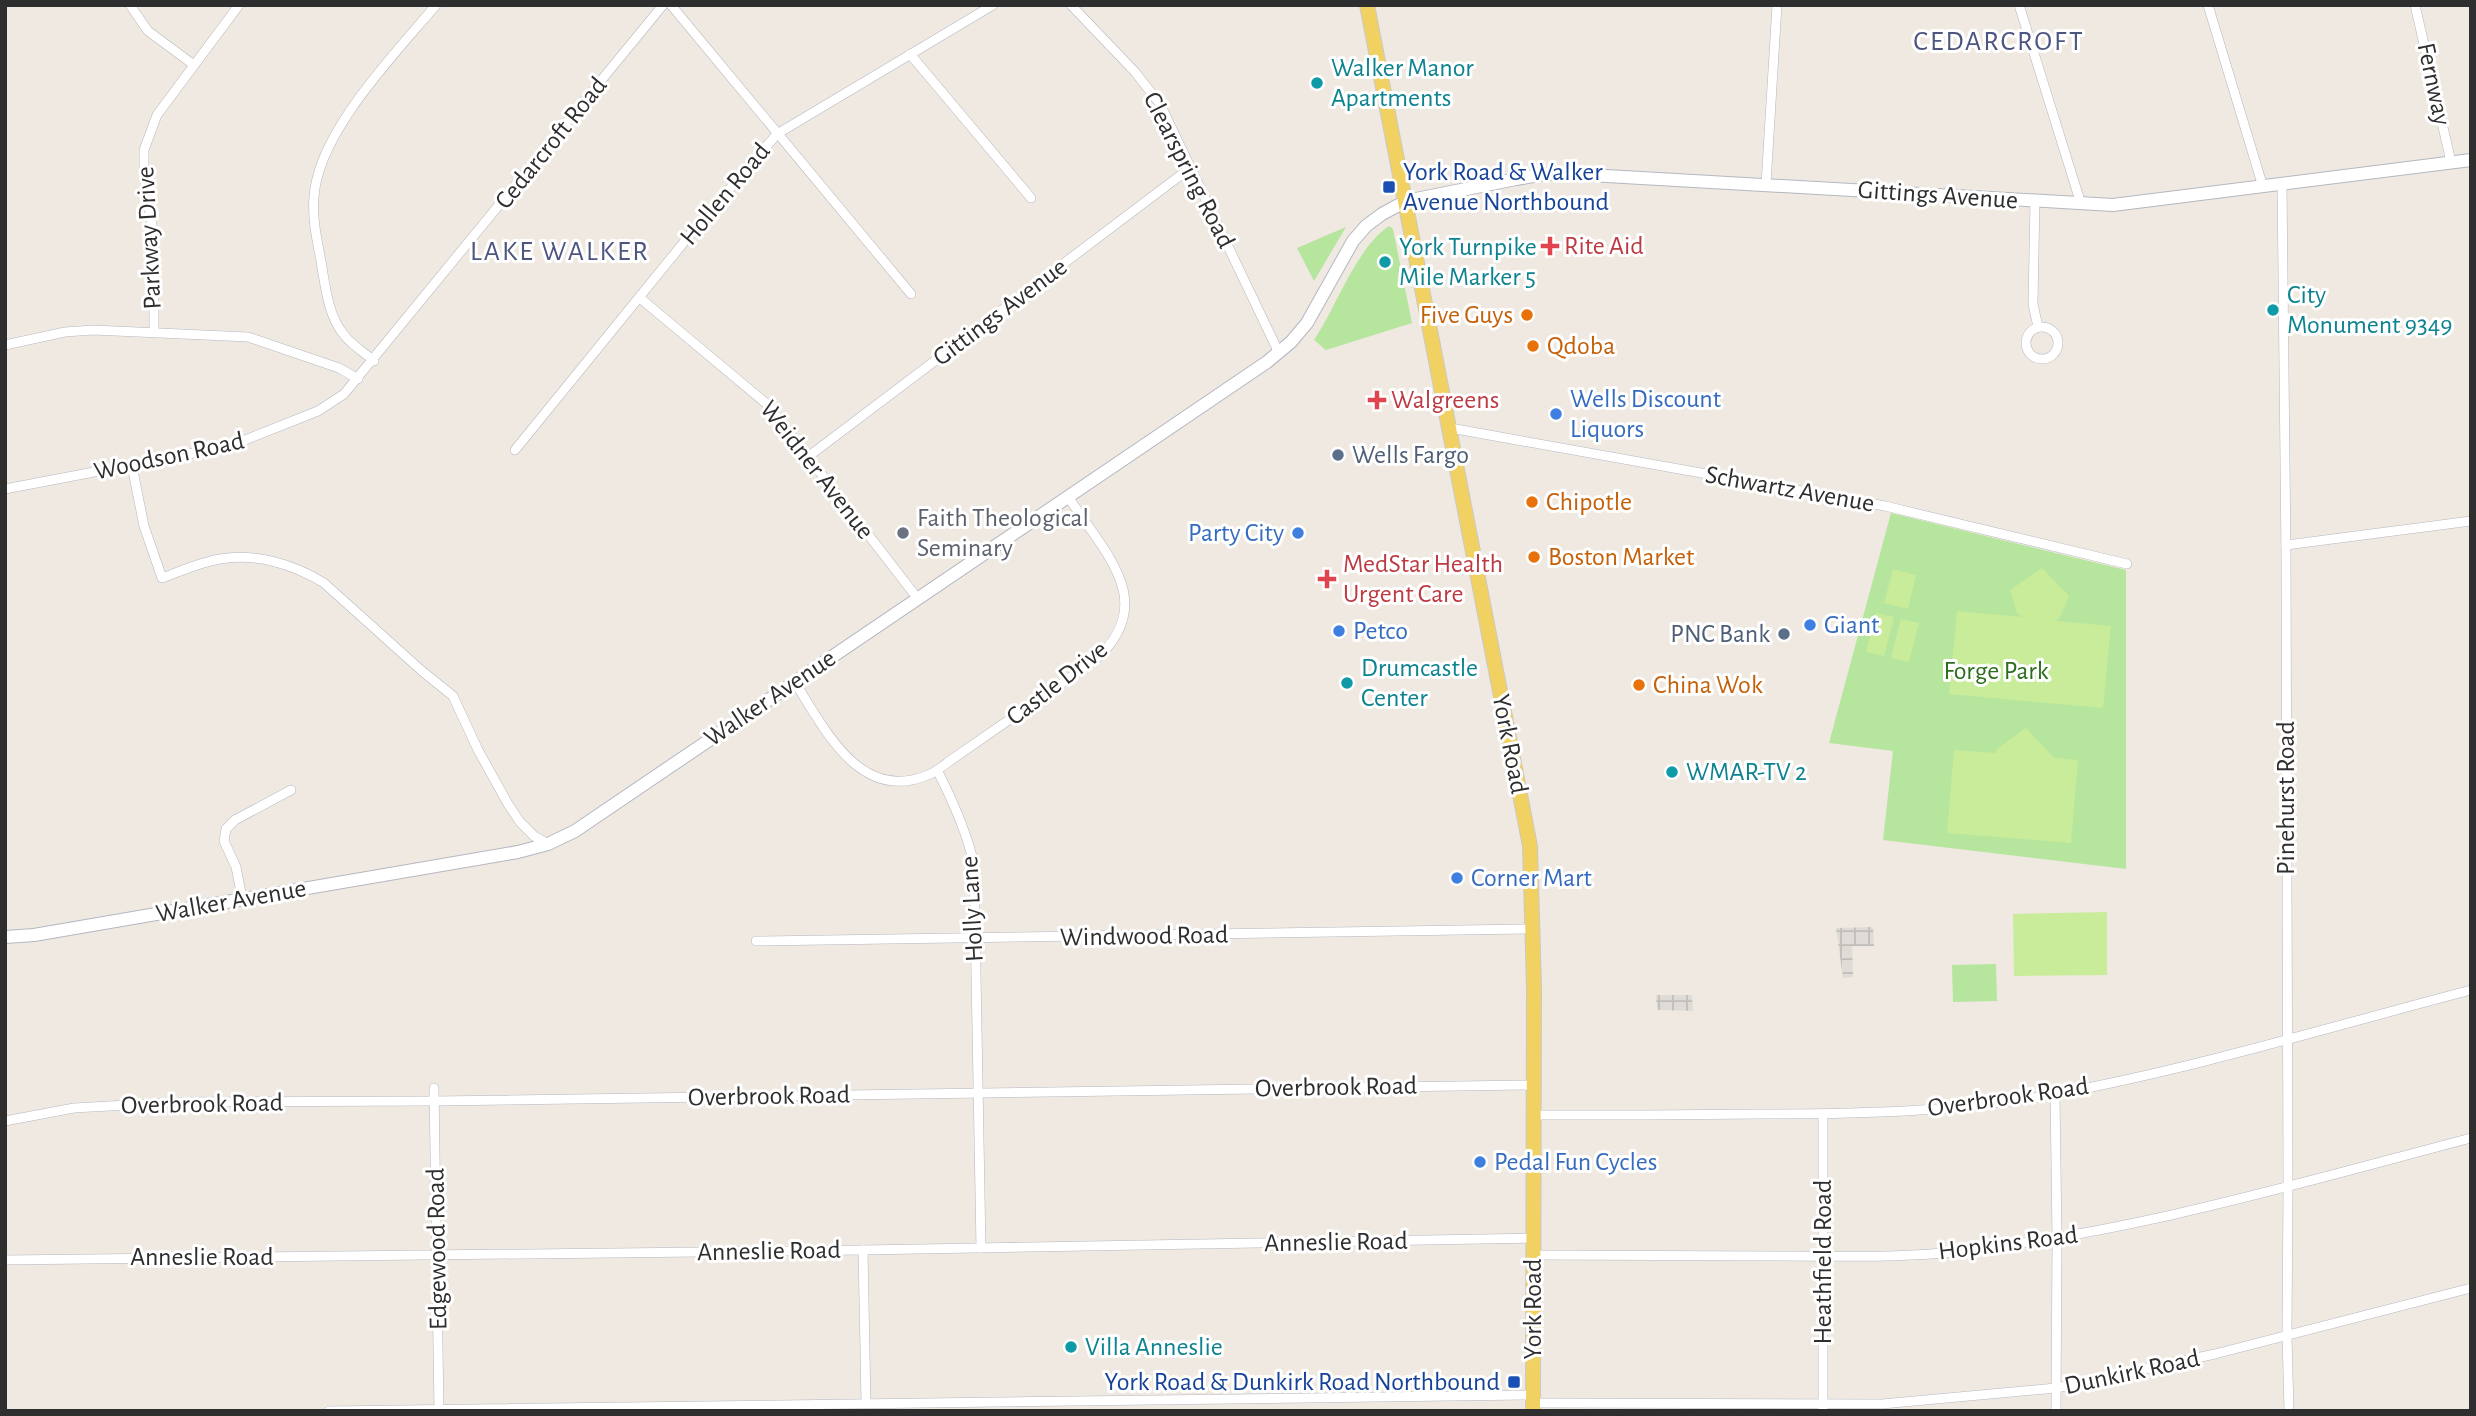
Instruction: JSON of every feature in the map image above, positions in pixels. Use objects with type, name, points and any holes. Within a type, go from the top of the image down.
[{"type":"main road","name":"York Road","points":[[1367,5],[1529,838],[1534,1085],[1533,1403]]},
{"type":"street","points":[[130,5],[148,31],[194,65]]},
{"type":"street","name":"Parkway Drive","points":[[154,332],[154,238],[144,177],[144,150],[157,115],[239,5]]},
{"type":"street","points":[[374,361],[345,336],[334,320],[324,281],[313,211],[316,184],[326,151],[342,122],[436,5]]},
{"type":"street","name":"Cedarcroft Road","points":[[358,379],[663,5]]},
{"type":"street","points":[[671,5],[674,12],[911,294]]},
{"type":"street","name":"Hollen Road","points":[[514,450],[689,236],[777,134],[993,5]]},
{"type":"street","name":"Clearspring Road","points":[[1071,5],[1154,94],[1279,353]]},
{"type":"street","points":[[1766,184],[1777,5]]},
{"type":"street","points":[[2019,5],[2081,204]]},
{"type":"street","points":[[2208,5],[2263,187]]},
{"type":"street","name":"Fernway","points":[[2415,5],[2451,162]]},
{"type":"street","points":[[911,54],[1031,198]]},
{"type":"street","name":"Gittings Avenue","points":[[1406,201],[1545,174],[1573,174],[2081,204],[2130,204],[2471,160]]},
{"type":"street","name":"Gittings Avenue","points":[[809,456],[1190,168]]},
{"type":"street","name":"Pinehurst Road","points":[[2282,184],[2289,1411]]},
{"type":"street","name":"Walker Avenue","points":[[5,937],[34,935],[491,857],[548,844],[601,813],[1279,353],[1307,323],[1360,233],[1374,219],[1406,201]]},
{"type":"street","points":[[2035,201],[2033,304],[2038,327]]},
{"type":"street","name":"Weidner Avenue","points":[[640,298],[760,397],[779,417],[918,599]]},
{"type":"street","points":[[5,345],[65,332],[93,330],[248,337],[339,368],[358,379]]},
{"type":"street","name":"Woodson Road","points":[[5,489],[230,446],[335,401],[358,379]]},
{"type":"street","name":"Schwartz Avenue","points":[[1450,428],[1885,506],[2127,564]]},
{"type":"street","points":[[132,466],[144,526],[162,578],[217,559],[243,556],[284,563],[307,573],[332,589],[453,696],[508,804],[520,822],[534,836],[548,844]]},
{"type":"street","name":"Castle Drive","points":[[937,770],[1094,661],[1110,648],[1119,632],[1126,596],[1121,578],[1069,498]]},
{"type":"street","points":[[2286,545],[2471,521]]},
{"type":"street","points":[[794,681],[835,744],[854,765],[868,774],[902,780],[928,775],[937,770]]},
{"type":"street","name":"Holly Lane","points":[[937,770],[965,829],[974,864],[981,1248]]},
{"type":"street","points":[[242,898],[236,867],[224,841],[226,829],[235,820],[291,790]]},
{"type":"street","name":"Windwood Road","points":[[756,941],[1532,929]]},
{"type":"street","name":"Overbrook Road","points":[[1534,1115],[1823,1114],[1953,1108],[2055,1094],[2224,1056],[2471,990]]},
{"type":"street","name":"Overbrook Road","points":[[5,1121],[54,1111],[180,1102],[435,1101],[1534,1085]]},
{"type":"street","name":"Edgewood Road","points":[[435,1088],[439,1410]]},
{"type":"street","points":[[2055,1094],[2056,1411]]},
{"type":"street","name":"Heathfield Road","points":[[1823,1114],[1824,1407]]},
{"type":"street","name":"Hopkins Road","points":[[1534,1255],[1823,1256],[1941,1253],[2057,1238],[2179,1214],[2471,1138]]},
{"type":"street","name":"Anneslie Road","points":[[5,1259],[863,1250],[1534,1238]]},
{"type":"street","points":[[863,1250],[866,1403]]},
{"type":"street","name":"Dunkirk Road","points":[[329,1411],[866,1403],[981,1406],[1533,1403],[1824,1407],[2056,1388],[2143,1371],[2471,1288]]},
{"type":"green space","points":[[1389,226],[1393,229],[1412,323],[1326,350],[1314,340],[1357,263],[1377,236]]},
{"type":"green space","points":[[1346,227],[1314,281],[1297,248]]},
{"type":"green space","name":"Forge Park","points":[[1891,513],[2126,570],[2126,869],[1883,840],[1893,751],[1829,743]]},
{"type":"green space","points":[[2042,568],[2069,596],[2056,621],[2111,626],[2103,708],[1949,694],[1957,611],[2022,617],[2017,613],[2010,590]]},
{"type":"green space","points":[[1893,569],[1916,575],[1908,609],[1884,603]]},
{"type":"green space","points":[[1876,613],[1894,617],[1884,656],[1866,652]]},
{"type":"green space","points":[[1901,619],[1919,623],[1909,662],[1891,658]]},
{"type":"green space","points":[[2026,728],[2054,758],[2078,760],[2071,843],[1947,833],[1954,750],[1996,753],[1996,750]]},
{"type":"green space","points":[[2107,912],[2107,975],[2014,976],[2013,914]]},
{"type":"green space","points":[[1996,964],[1997,1001],[1953,1002],[1952,965]]},
{"type":"shaded area","points":[[1873,927],[1874,946],[1852,946],[1853,977],[1843,978],[1836,928]]},
{"type":"shaded area","points":[[1656,995],[1692,995],[1693,1011],[1657,1010]]},
{"type":"place","name":"Walker Manor Apartments","points":[[1317,83]]},
{"type":"place","name":"York Road & Walker Avenue Northbound","points":[[1389,187]]},
{"type":"place","name":"Rite Aid","points":[[1550,246]]},
{"type":"place","name":"York Turnpike Mile Marker 5","points":[[1385,262]]},
{"type":"place","name":"City Monument 9349","points":[[2273,310]]},
{"type":"place","name":"Five Guys","points":[[1527,315]]},
{"type":"place","name":"Qdoba","points":[[1533,346]]},
{"type":"place","name":"Walgreens","points":[[1377,400]]},
{"type":"place","name":"Wells Discount Liquors","points":[[1556,414]]},
{"type":"place","name":"Wells Fargo","points":[[1338,455]]},
{"type":"place","name":"Chipotle","points":[[1532,502]]},
{"type":"place","name":"Faith Theological Seminary","points":[[903,533]]},
{"type":"place","name":"Party City","points":[[1298,533]]},
{"type":"place","name":"Boston Market","points":[[1534,557]]},
{"type":"place","name":"MedStar Health Urgent Care","points":[[1327,579]]},
{"type":"place","name":"Giant","points":[[1810,625]]},
{"type":"place","name":"Petco","points":[[1339,631]]},
{"type":"place","name":"PNC Bank","points":[[1784,634]]},
{"type":"place","name":"Drumcastle Center","points":[[1347,683]]},
{"type":"place","name":"China Wok","points":[[1639,685]]},
{"type":"place","name":"WMAR-TV 2","points":[[1672,772]]},
{"type":"place","name":"Corner Mart","points":[[1457,878]]},
{"type":"place","name":"Pedal Fun Cycles","points":[[1480,1162]]},
{"type":"place","name":"Villa Anneslie","points":[[1071,1347]]},
{"type":"place","name":"York Road & Dunkirk Road Northbound","points":[[1514,1382]]},
{"type":"district","name":"CEDARCROFT","points":[[1999,42]]},
{"type":"district","name":"LAKE WALKER","points":[[560,252]]}]
